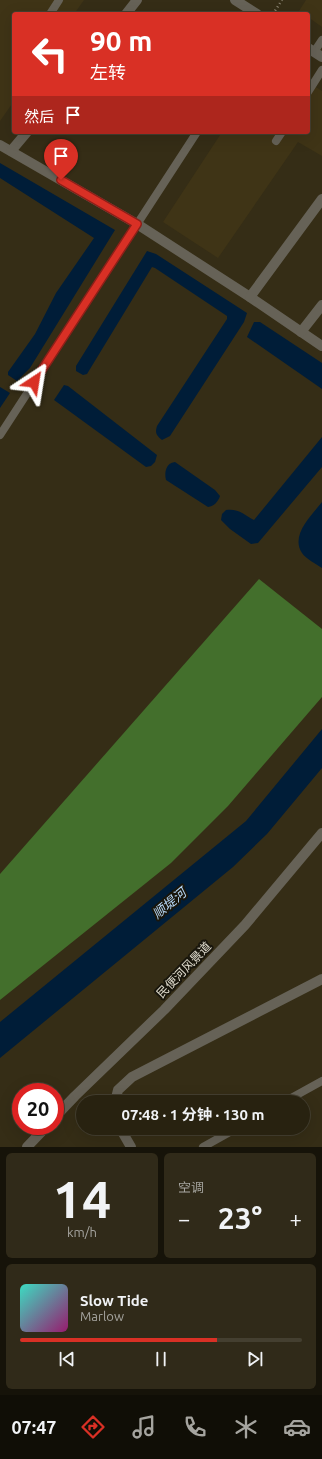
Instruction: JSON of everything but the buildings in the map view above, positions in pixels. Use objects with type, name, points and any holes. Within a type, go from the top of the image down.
[{"type":"street","points":[[128,12],[137,0]]},
{"type":"street","points":[[235,0],[254,12]]},
{"type":"street","points":[[11,151],[25,134]]},
{"type":"street","points":[[0,145],[137,224],[250,297],[322,346]]},
{"type":"street","points":[[250,297],[322,199]]},
{"type":"street","points":[[302,332],[322,305]]},
{"type":"street","name":"民便河风景道","points":[[64,1108],[164,1010],[245,925],[322,833]]},
{"type":"street","points":[[117,1095],[118,1090],[132,1077],[322,979]]},
{"type":"street","points":[[27,1147],[38,1135]]},
{"type":"street","points":[[124,1135],[132,1147]]},
{"type":"lane","points":[[51,12],[59,0]]},
{"type":"lane","points":[[315,52],[322,40]]},
{"type":"lane","points":[[310,89],[322,70]]},
{"type":"lane","points":[[0,435],[196,134]]},
{"type":"lane","points":[[276,141],[281,134]]},
{"type":"lane","points":[[297,1095],[322,1081]]},
{"type":"lane","points":[[203,1147],[224,1135]]},
{"type":"path","points":[[274,12],[282,0]]},
{"type":"shaded area","points":[[0,0],[84,0],[75,12],[12,12],[12,104],[0,121]]},
{"type":"shaded area","points":[[306,0],[322,0],[322,27],[310,18],[310,12],[299,11]]},
{"type":"shaded area","points":[[310,83],[322,91],[322,156],[298,142],[218,258],[163,222],[221,134],[310,134]]},
{"type":"green space","points":[[259,579],[322,629],[322,697],[228,806],[171,863],[0,1000],[0,874]]},
{"type":"water","points":[[0,163],[115,230],[30,368],[17,381],[8,375],[8,372],[35,334],[56,293],[94,238],[0,178]]},
{"type":"water","points":[[147,251],[156,254],[247,313],[244,322],[170,436],[162,440],[156,434],[157,426],[227,319],[227,316],[152,267],[87,374],[83,375],[76,371],[76,366]]},
{"type":"water","points":[[254,322],[260,322],[322,363],[322,389],[247,337]]},
{"type":"water","points":[[64,385],[68,386],[157,455],[155,462],[151,466],[146,467],[54,400]]},
{"type":"water","points":[[0,387],[10,393],[0,408]]},
{"type":"water","points":[[322,437],[322,467],[258,543],[251,544],[230,529],[221,520],[222,514],[226,510],[234,510],[241,512],[254,520]]},
{"type":"water","points":[[175,462],[215,490],[220,496],[216,503],[208,507],[166,480],[166,468]]},
{"type":"water","points":[[322,502],[322,568],[302,553],[299,546],[299,539],[300,532],[308,519]]},
{"type":"water","name":"顺堤河","points":[[322,729],[322,768],[267,834],[233,867],[0,1058],[0,1022],[246,821]]},
{"type":"route","points":[[34,382],[137,224],[61,180]]}]
